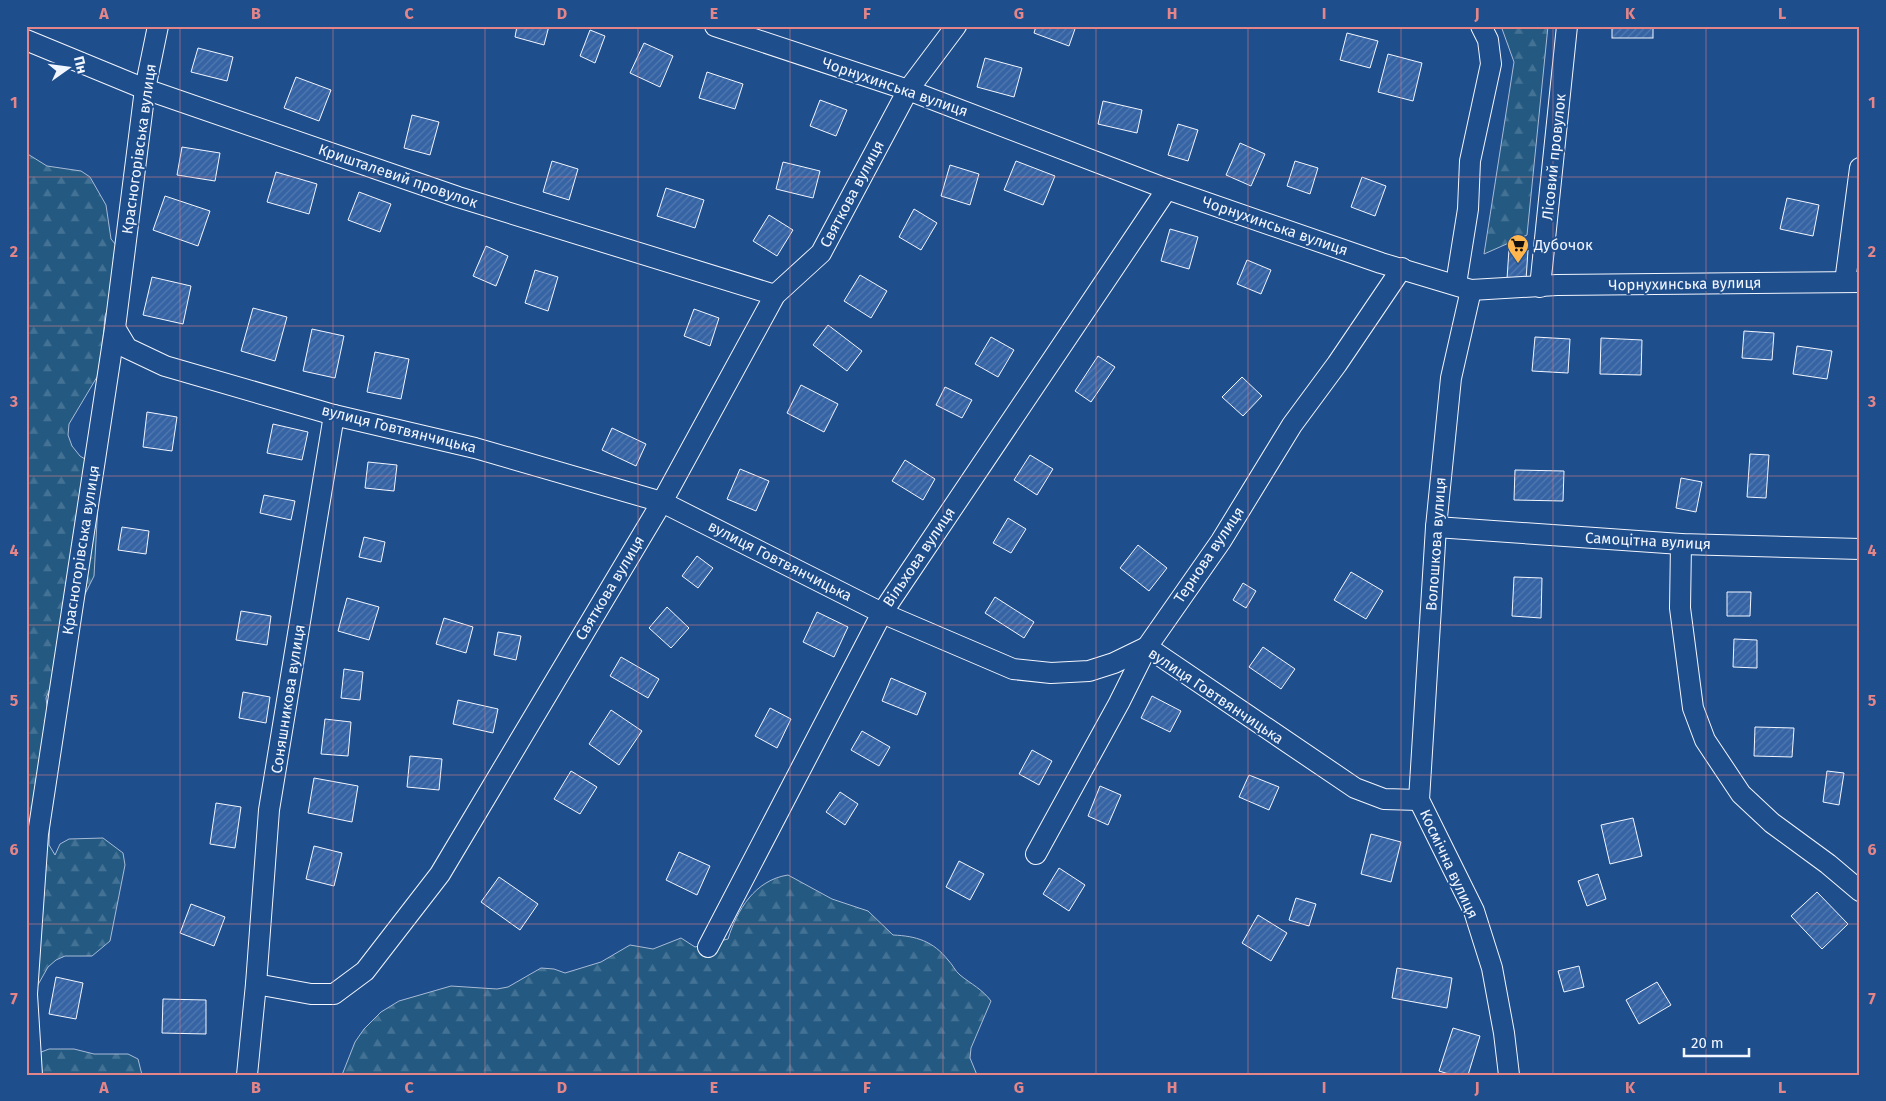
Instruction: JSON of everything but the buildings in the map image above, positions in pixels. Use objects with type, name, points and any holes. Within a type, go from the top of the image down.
[{"type":"street","name":"Красногорівська вулиця","points":[[32,1075],[27,994],[38,834],[115,328],[145,90],[158,26]]},
{"type":"street","name":"Чорнухинська вулиця","points":[[714,26],[908,90],[1167,189],[1381,263],[1463,287],[1852,282]]},
{"type":"street","name":"Святкова вулиця","points":[[256,984],[311,994],[334,994],[365,971],[440,874],[662,502],[775,295],[821,253],[908,90],[956,26]]},
{"type":"street","name":"Волошкова вулиця","points":[[1419,800],[1436,527],[1451,378],[1463,287],[1470,161],[1491,64],[1488,40],[1481,26]]},
{"type":"street","name":"Лісовий провулок","points":[[1540,287],[1567,26]]},
{"type":"street","name":"Кришталевий провулок","points":[[26,40],[145,90],[458,197],[775,295]]},
{"type":"street","points":[[1852,282],[1860,168]]},
{"type":"street","name":"Вільхова вулиця","points":[[708,947],[882,613],[1167,189]]},
{"type":"street","name":"Тернова вулиця","points":[[1036,854],[1119,704],[1147,647],[1221,540],[1292,425],[1337,364],[1402,268]]},
{"type":"street","name":"вулиця Говтвянчицька","points":[[115,328],[127,348],[165,366],[334,414],[475,448],[662,502],[882,613],[1013,668],[1051,673],[1088,671],[1114,663],[1147,647],[1355,788],[1384,799],[1419,800]]},
{"type":"street","name":"Соняшникова вулиця","points":[[256,984],[269,810],[334,414]]},
{"type":"street","name":"Самоцітна вулиця","points":[[1436,527],[1681,544],[1860,548]]},
{"type":"street","points":[[1681,544],[1680,608],[1693,708],[1705,740],[1742,794],[1772,823],[1828,864],[1860,891]]},
{"type":"street","name":"Космічна вулиця","points":[[1419,800],[1474,911],[1492,968],[1504,1033],[1509,1075]]},
{"type":"street","points":[[247,1075],[256,984]]},
{"type":"green space","points":[[1501,26],[1548,26],[1527,235],[1484,254],[1514,62]]},
{"type":"green space","points":[[26,153],[47,166],[81,171],[90,177],[106,205],[111,239],[122,252],[121,273],[105,316],[100,372],[69,424],[68,435],[72,446],[80,456],[100,468],[94,576],[70,624],[60,666],[46,698],[52,746],[49,845],[55,855],[60,844],[69,839],[103,838],[123,853],[125,865],[110,941],[92,956],[65,956],[56,960],[48,967],[26,1006]]},
{"type":"green space","points":[[788,875],[832,899],[868,911],[893,935],[917,938],[930,944],[950,962],[958,973],[988,997],[991,1001],[971,1048],[970,1058],[977,1075],[342,1075],[355,1042],[364,1029],[381,1012],[399,1001],[451,986],[497,989],[508,987],[541,968],[554,969],[565,973],[601,962],[630,945],[653,949],[681,938],[695,947],[728,939],[742,907],[749,898],[766,883]]},
{"type":"green space","points":[[49,1049],[74,1049],[94,1054],[128,1054],[138,1059],[142,1075],[26,1075],[26,1058]]},
{"type":"place","name":"Дубочок","points":[[1518,264]]}]
